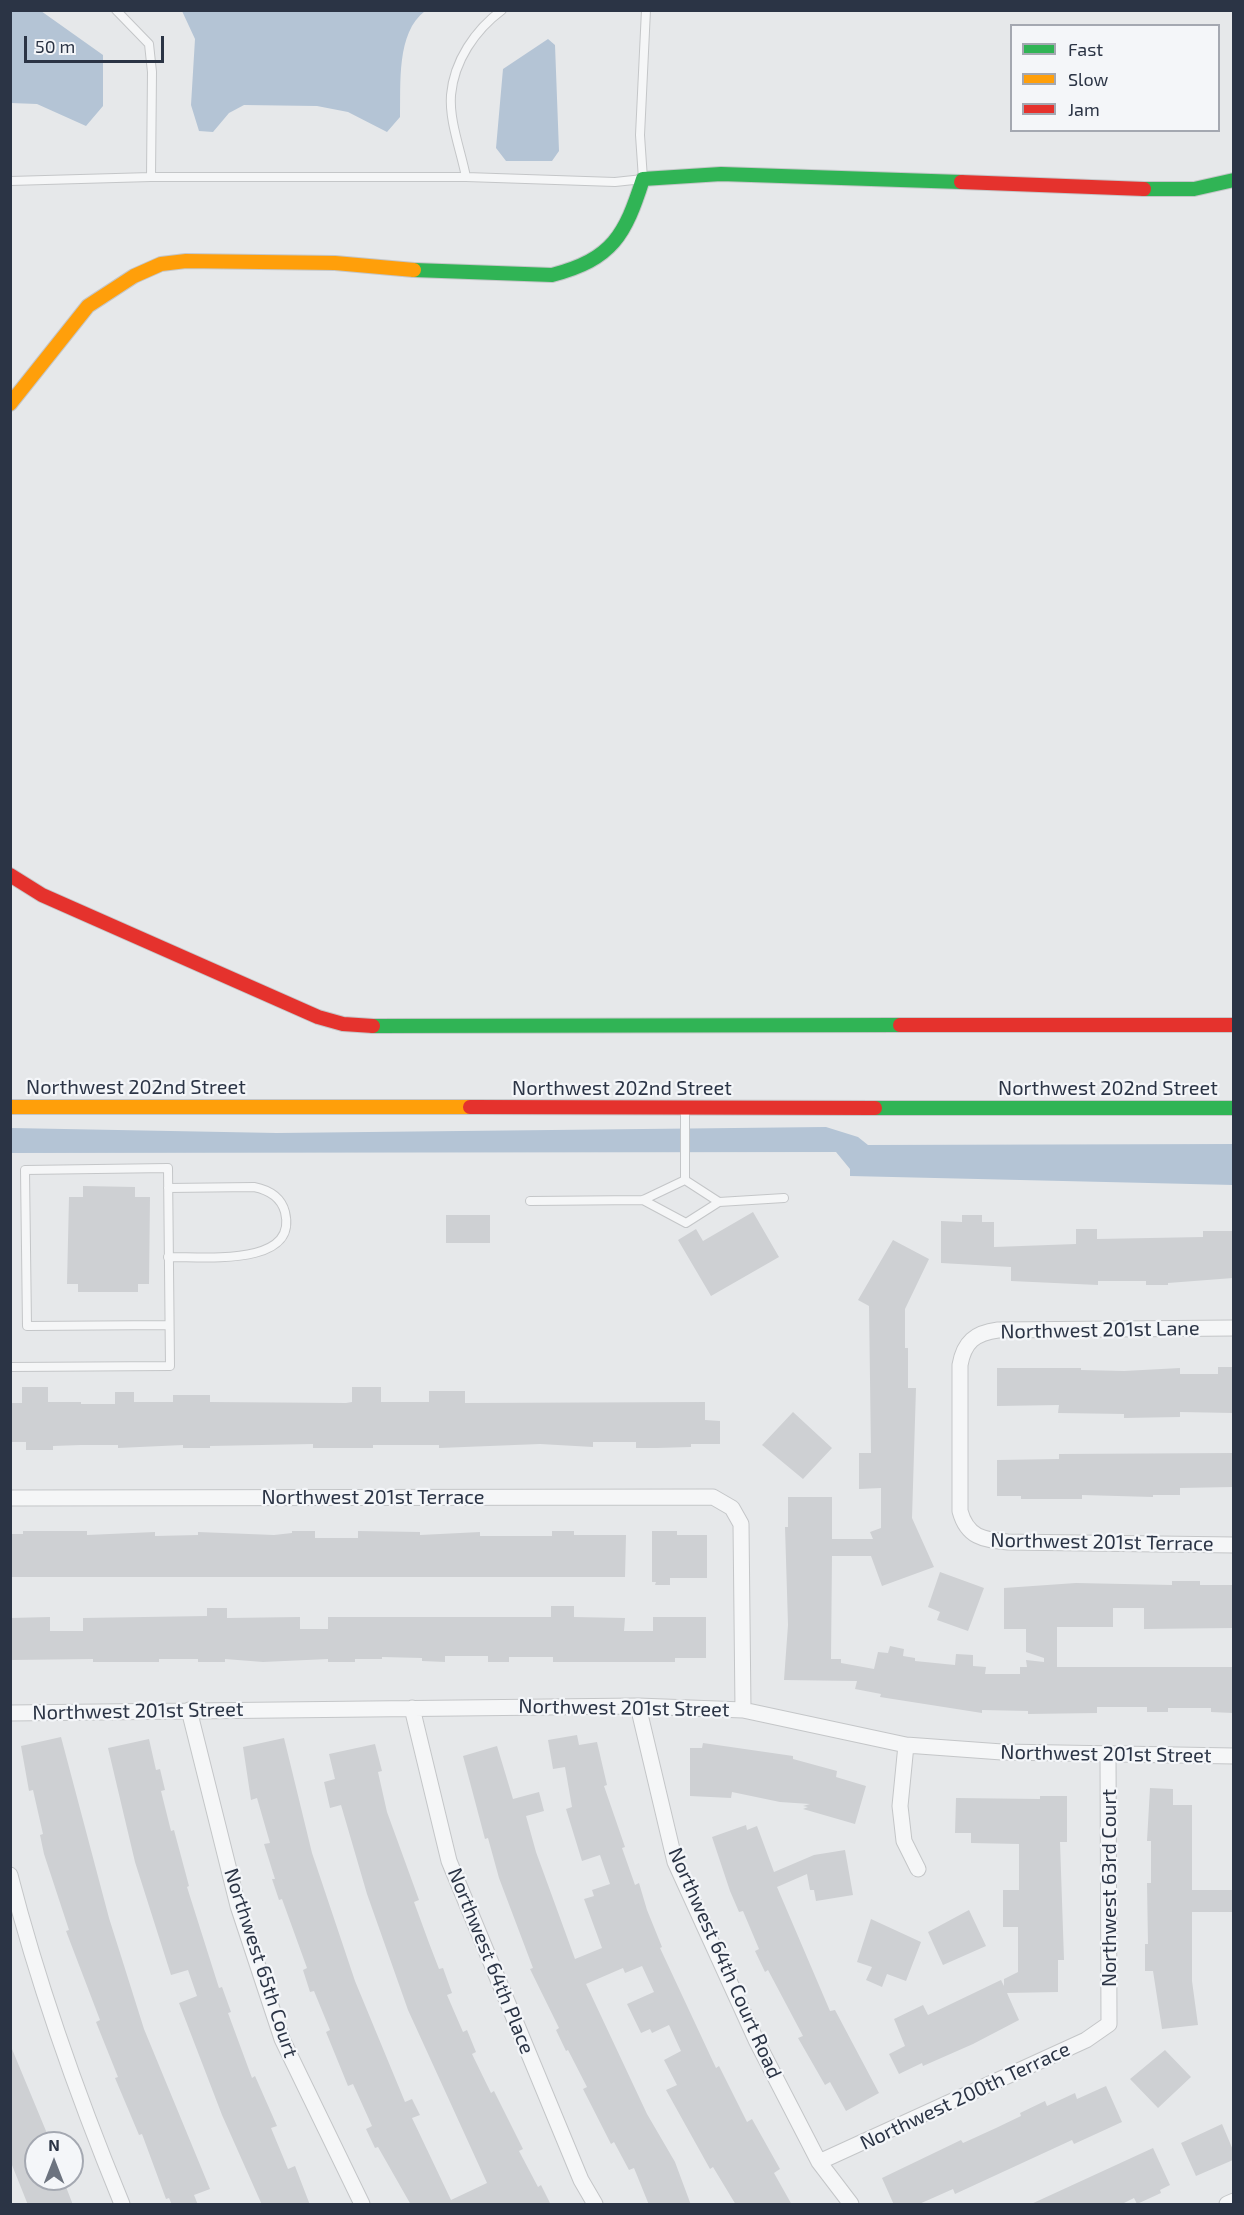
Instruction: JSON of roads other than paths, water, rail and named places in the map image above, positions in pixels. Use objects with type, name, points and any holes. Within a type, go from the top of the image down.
[{"type":"street","points":[[10,404],[88,306],[134,276],[161,264],[186,261],[335,263],[402,270],[552,275],[572,270],[595,257],[617,238],[628,225],[643,179],[721,174],[1157,189],[1194,189],[1233,180]]},
{"type":"street","points":[[10,875],[42,894],[292,1006],[343,1024],[1233,1025]]},
{"type":"street","name":"Northwest 202nd Street","points":[[10,1107],[1233,1108]]},
{"type":"street","name":"Northwest 201st Lane","points":[[972,1534],[963,1523],[960,1510],[960,1365],[963,1351],[969,1341],[982,1332],[998,1330],[1233,1328]]},
{"type":"street","name":"Northwest 201st Terrace","points":[[10,1498],[713,1497],[732,1508],[741,1524],[743,1710]]},
{"type":"street","name":"Northwest 201st Terrace","points":[[972,1534],[984,1540],[1008,1542],[1233,1545]]},
{"type":"street","name":"Northwest 201st Street","points":[[10,1713],[638,1706],[743,1710],[906,1745],[1002,1752],[1233,1756]]},
{"type":"street","name":"Northwest 64th Court Road","points":[[638,1706],[675,1862],[756,2040],[819,2163],[851,2205]]},
{"type":"street","name":"Northwest 64th Place","points":[[411,1708],[449,1861],[581,2180],[595,2205]]},
{"type":"street","name":"Northwest 65th Court","points":[[189,1710],[238,1906],[282,2039],[362,2205]]},
{"type":"street","points":[[906,1745],[900,1806],[904,1841],[918,1869]]},
{"type":"street","name":"Northwest 63rd Court","points":[[1108,1753],[1109,2024]]},
{"type":"street","points":[[10,1875],[29,1948],[80,2101],[122,2205]]},
{"type":"street","name":"Northwest 200th Terrace","points":[[819,2163],[1086,2040],[1109,2024]]},
{"type":"street","points":[[1227,2205],[1233,2201]]},
{"type":"lane","points":[[116,10],[149,44],[152,72],[151,177]]},
{"type":"lane","points":[[466,177],[453,117],[451,94],[465,48],[502,10]]},
{"type":"lane","points":[[10,181],[151,177],[466,177],[615,182],[643,179],[640,135],[646,10]]},
{"type":"lane","points":[[685,1107],[685,1180]]},
{"type":"lane","points":[[10,1367],[170,1366],[168,1168],[25,1170],[27,1326],[169,1325]]},
{"type":"lane","points":[[530,1201],[643,1200],[685,1180]]},
{"type":"lane","points":[[685,1180],[719,1202]]},
{"type":"lane","points":[[168,1188],[255,1187],[265,1190],[282,1204],[286,1225],[276,1244],[256,1254],[168,1257]]},
{"type":"lane","points":[[643,1200],[686,1223],[719,1202],[784,1198]]},
{"type":"water","points":[[11,10],[41,11],[103,55],[103,106],[86,126],[37,104],[11,103]]},
{"type":"water","points":[[182,11],[425,11],[409,32],[402,60],[400,117],[387,132],[348,112],[317,106],[244,105],[229,113],[213,132],[199,131],[191,105],[195,39]]},
{"type":"water","points":[[548,39],[555,45],[559,151],[552,161],[506,161],[496,148],[503,69]]},
{"type":"water","points":[[826,1127],[858,1137],[868,1145],[1233,1144],[1234,1185],[850,1176],[850,1169],[836,1152],[11,1153],[11,1128],[277,1133]]}]
